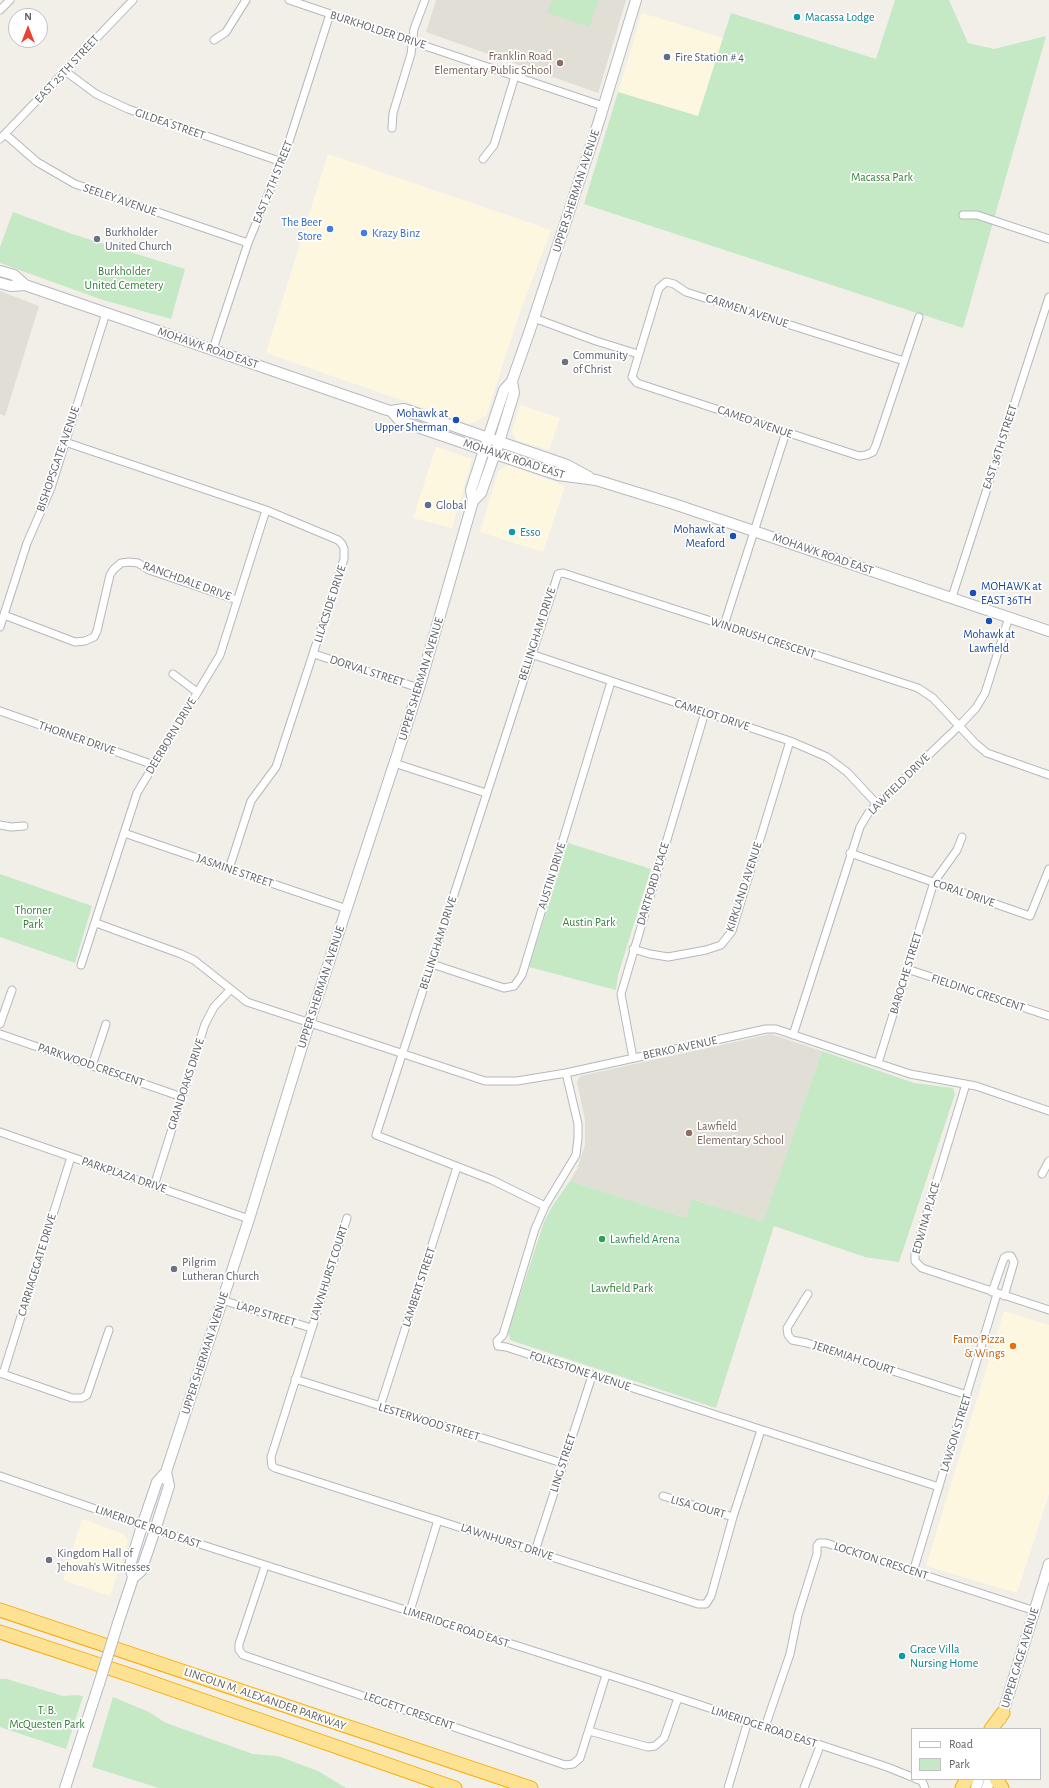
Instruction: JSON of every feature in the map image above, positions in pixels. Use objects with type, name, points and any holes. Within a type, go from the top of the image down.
[{"type":"highway","name":"LINCOLN M. ALEXANDER PARKWAY","points":[[0,1610],[531,1788]]},
{"type":"highway","name":"LINCOLN M. ALEXANDER PARKWAY","points":[[0,1632],[136,1677],[455,1788]]},
{"type":"highway","points":[[992,1728],[1003,1713]]},
{"type":"main road","name":"UPPER SHERMAN AVENUE","points":[[133,1578],[130,1564],[142,1526],[157,1482],[166,1472],[249,1219],[310,1022],[394,763],[420,688],[473,501],[471,490],[504,390],[512,381],[534,318],[599,121],[636,0]]},
{"type":"main road","name":"MOHAWK ROAD EAST","points":[[0,271],[14,275],[24,285]]},
{"type":"main road","name":"MOHAWK ROAD EAST","points":[[0,283],[11,286],[24,285],[391,411],[404,409],[568,465],[596,480]]},
{"type":"main road","name":"UPPER SHERMAN AVENUE","points":[[473,501],[481,493],[499,442],[514,393],[512,381]]},
{"type":"main road","name":"MOHAWK ROAD EAST","points":[[391,411],[400,421],[495,454],[558,475],[596,480],[754,530],[1049,631]]},
{"type":"main road","name":"UPPER SHERMAN AVENUE","points":[[65,1788],[133,1578],[141,1571],[155,1530],[169,1486],[166,1472]]},
{"type":"main road","name":"UPPER GAGE AVENUE","points":[[998,1728],[1049,1564]]},
{"type":"street","points":[[0,10],[10,0]]},
{"type":"street","name":"EAST 25TH STREET","points":[[2,137],[134,0]]},
{"type":"street","points":[[214,40],[226,32],[246,0]]},
{"type":"street","name":"BURKHOLDER DRIVE","points":[[289,0],[603,106]]},
{"type":"street","points":[[392,128],[393,113],[411,54],[414,29],[425,0]]},
{"type":"street","name":"EAST 27TH STREET","points":[[213,349],[248,243],[282,162],[330,14]]},
{"type":"street","name":"GILDEA STREET","points":[[65,71],[96,94],[128,110],[282,162]]},
{"type":"street","points":[[483,159],[494,145],[515,76]]},
{"type":"street","name":"SEELEY AVENUE","points":[[2,137],[37,162],[74,184],[248,243]]},
{"type":"street","points":[[963,215],[977,215],[1049,239]]},
{"type":"street","name":"CARMEN AVENUE","points":[[638,354],[659,288],[666,282],[674,284],[686,292],[904,361]]},
{"type":"street","name":"EAST 36TH STREET","points":[[952,597],[1049,297]]},
{"type":"street","name":"BISHOPSGATE AVENUE","points":[[0,627],[27,543],[51,488],[106,313]]},
{"type":"street","name":"CAMEO AVENUE","points":[[638,354],[632,377],[637,383],[859,456],[873,452],[918,317]]},
{"type":"street","points":[[534,318],[638,354]]},
{"type":"street","points":[[724,624],[786,432]]},
{"type":"street","name":"LILACSIDE DRIVE","points":[[66,442],[266,510],[338,540],[344,549],[344,559],[276,767],[251,802],[229,870]]},
{"type":"street","name":"DEERBORN DRIVE","points":[[82,966],[137,793],[220,655],[266,510]]},
{"type":"street","name":"RANCHDALE DRIVE","points":[[4,615],[75,642],[94,638],[110,575],[121,563],[129,562],[138,563],[149,570],[237,600]]},
{"type":"street","name":"WINDRUSH CRESCENT","points":[[556,576],[563,573],[918,688],[933,698],[958,726]]},
{"type":"street","name":"BELLINGHAM DRIVE","points":[[545,1206],[492,1180],[376,1135],[556,576]]},
{"type":"street","name":"LAWFIELD DRIVE","points":[[792,1035],[850,853],[860,827],[869,812],[976,708],[985,693],[1009,617]]},
{"type":"street","name":"DORVAL STREET","points":[[314,654],[420,688]]},
{"type":"street","name":"CAMELOT DRIVE","points":[[531,654],[790,741],[827,757],[847,772],[877,804]]},
{"type":"street","points":[[173,674],[198,692]]},
{"type":"street","name":"AUSTIN DRIVE","points":[[432,964],[504,988],[514,986],[522,975],[611,682]]},
{"type":"street","name":"THORNER DRIVE","points":[[0,711],[154,765]]},
{"type":"street","name":"DARTFORD PLACE","points":[[633,1058],[620,994],[705,712]]},
{"type":"street","points":[[958,726],[987,753],[1049,775]]},
{"type":"street","name":"KIRKLAND AVENUE","points":[[633,949],[668,957],[706,950],[721,945],[732,932],[790,741]]},
{"type":"street","points":[[394,763],[486,793]]},
{"type":"street","points":[[0,825],[24,826]]},
{"type":"street","name":"JASMINE STREET","points":[[124,833],[347,909]]},
{"type":"street","name":"BAROCHE STREET","points":[[878,1063],[934,882],[957,850],[962,837]]},
{"type":"street","name":"CORAL DRIVE","points":[[850,853],[1030,916],[1049,869]]},
{"type":"street","name":"BERKO AVENUE","points":[[96,923],[194,960],[247,1002],[485,1081],[517,1081],[566,1073],[766,1029],[776,1029],[915,1075],[966,1084],[1049,1111]]},
{"type":"street","name":"FIELDING CRESCENT","points":[[907,969],[1049,1016]]},
{"type":"street","points":[[0,1024],[12,990]]},
{"type":"street","name":"GRANDOAKS DRIVE","points":[[154,1186],[205,1024],[214,1007],[230,990]]},
{"type":"street","points":[[92,1066],[106,1024]]},
{"type":"street","name":"PARKWOOD CRESCENT","points":[[0,1034],[182,1097]]},
{"type":"street","name":"FOLKESTONE AVENUE","points":[[566,1073],[578,1124],[576,1154],[545,1206],[535,1229],[503,1335],[497,1341],[498,1346],[506,1347],[939,1488]]},
{"type":"street","name":"EDWINA PLACE","points":[[966,1084],[915,1252],[915,1261],[922,1268],[1049,1310]]},
{"type":"street","name":"PARKPLAZA DRIVE","points":[[0,1132],[249,1219]]},
{"type":"street","name":"CARRIAGEGATE DRIVE","points":[[2,1373],[71,1157]]},
{"type":"street","points":[[1042,1174],[1049,1161]]},
{"type":"street","name":"LAMBERT STREET","points":[[380,1407],[457,1167]]},
{"type":"street","name":"LAWNHURST COURT","points":[[311,1328],[347,1218]]},
{"type":"street","name":"JEREMIAH COURT","points":[[808,1294],[787,1328],[788,1336],[792,1340],[807,1343],[967,1395]]},
{"type":"street","name":"LAWSON STREET","points":[[913,1572],[998,1294]]},
{"type":"street","name":"LAPP STREET","points":[[222,1300],[311,1328]]},
{"type":"street","name":"LAWNHURST DRIVE","points":[[311,1328],[271,1457],[272,1466],[698,1604],[706,1604],[712,1596],[734,1517],[761,1430]]},
{"type":"street","points":[[2,1373],[72,1398],[82,1398],[87,1395],[109,1330]]},
{"type":"street","name":"LING STREET","points":[[535,1551],[562,1463],[592,1376]]},
{"type":"street","name":"LESTERWOOD STREET","points":[[295,1379],[380,1407],[562,1463]]},
{"type":"street","name":"LIMERIDGE ROAD EAST","points":[[0,1476],[142,1526],[678,1698],[887,1767],[911,1778]]},
{"type":"street","name":"LISA COURT","points":[[663,1496],[734,1517]]},
{"type":"street","points":[[410,1612],[438,1520]]},
{"type":"street","name":"LOCKTON CRESCENT","points":[[765,1727],[790,1654],[798,1615],[819,1543],[826,1543],[1035,1611]]},
{"type":"street","name":"LEGGETT CRESCENT","points":[[265,1566],[239,1644],[239,1650],[245,1656],[567,1765],[573,1764],[580,1760],[606,1676]]},
{"type":"street","points":[[588,1731],[648,1747],[655,1746],[664,1738],[678,1698]]},
{"type":"street","points":[[728,1788],[748,1721]]},
{"type":"street","points":[[804,1788],[820,1746]]},
{"type":"street","points":[[918,1780],[922,1782],[925,1788]]},
{"type":"shaded area","name":"Franklin Road Elementary Public School","points":[[436,0],[626,0],[598,93],[426,32]]},
{"type":"shaded area","points":[[642,13],[723,38],[698,117],[618,92]]},
{"type":"shaded area","points":[[328,154],[551,230],[521,309],[486,416],[470,424],[266,353]]},
{"type":"shaded area","points":[[0,291],[39,306],[5,416],[0,414]]},
{"type":"shaded area","points":[[520,405],[560,418],[549,450],[516,440],[512,431]]},
{"type":"shaded area","points":[[436,447],[472,459],[452,528],[413,518]]},
{"type":"shaded area","points":[[510,465],[565,486],[543,552],[480,532],[498,472],[504,467]]},
{"type":"shaded area","name":"Lawfield Elementary School","points":[[771,1034],[822,1051],[763,1223],[693,1199],[686,1218],[570,1181],[577,1169],[585,1145],[585,1120],[577,1082],[580,1076]]},
{"type":"shaded area","points":[[1004,1311],[1049,1325],[1049,1494],[1017,1593],[926,1566]]},
{"type":"shaded area","points":[[82,1519],[124,1534],[128,1541],[110,1596],[63,1580]]},
{"type":"green space","points":[[552,0],[599,0],[589,27],[547,13]]},
{"type":"green space","name":"Macassa Park","points":[[895,0],[949,0],[968,43],[994,49],[1046,36],[963,328],[584,204],[618,92],[698,116],[731,13],[876,59]]},
{"type":"green space","name":"Burkholder United Cemetery","points":[[13,212],[72,234],[185,269],[171,319],[103,300],[0,263],[0,247]]},
{"type":"green space","name":"Austin Park","points":[[568,843],[651,869],[618,975],[616,990],[529,967]]},
{"type":"green space","name":"Thorner Park","points":[[0,874],[92,906],[75,963],[0,937]]},
{"type":"green space","name":"Lawfield Park","points":[[822,1051],[914,1083],[953,1088],[955,1094],[899,1262],[865,1257],[774,1226],[716,1408],[510,1340],[508,1332],[544,1222],[553,1205],[570,1181],[686,1218],[692,1199],[763,1222]]},
{"type":"green space","name":"T. B. McQuesten Park","points":[[0,1679],[7,1679],[63,1696],[83,1696],[66,1749],[0,1727]]},
{"type":"green space","points":[[113,1697],[149,1712],[166,1723],[253,1754],[278,1756],[318,1771],[346,1788],[159,1788],[92,1767]]},
{"type":"place","name":"Macassa Lodge","points":[[797,17]]},
{"type":"place","name":"Fire Station # 4","points":[[667,57]]},
{"type":"place","name":"Franklin Road Elementary Public School","points":[[560,63]]},
{"type":"place","name":"The Beer Store","points":[[330,229]]},
{"type":"place","name":"Krazy Binz","points":[[364,233]]},
{"type":"place","name":"Burkholder United Church","points":[[97,239]]},
{"type":"place","name":"Community of Christ","points":[[565,362]]},
{"type":"place","name":"Mohawk at Upper Sherman","points":[[456,420]]},
{"type":"place","name":"Global","points":[[428,505]]},
{"type":"place","name":"Esso","points":[[512,532]]},
{"type":"place","name":"Mohawk at Meaford","points":[[733,536]]},
{"type":"place","name":"MOHAWK at EAST 36TH","points":[[973,593]]},
{"type":"place","name":"Mohawk at Lawfield","points":[[989,621]]},
{"type":"place","name":"Lawfield Elementary School","points":[[689,1133]]},
{"type":"place","name":"Lawfield Arena","points":[[602,1239]]},
{"type":"place","name":"Pilgrim Lutheran Church","points":[[174,1269]]},
{"type":"place","name":"Famo Pizza & Wings","points":[[1013,1346]]},
{"type":"place","name":"Kingdom Hall of Jehovah's Witnesses","points":[[49,1560]]},
{"type":"place","name":"Grace Villa Nursing Home","points":[[902,1656]]}]
